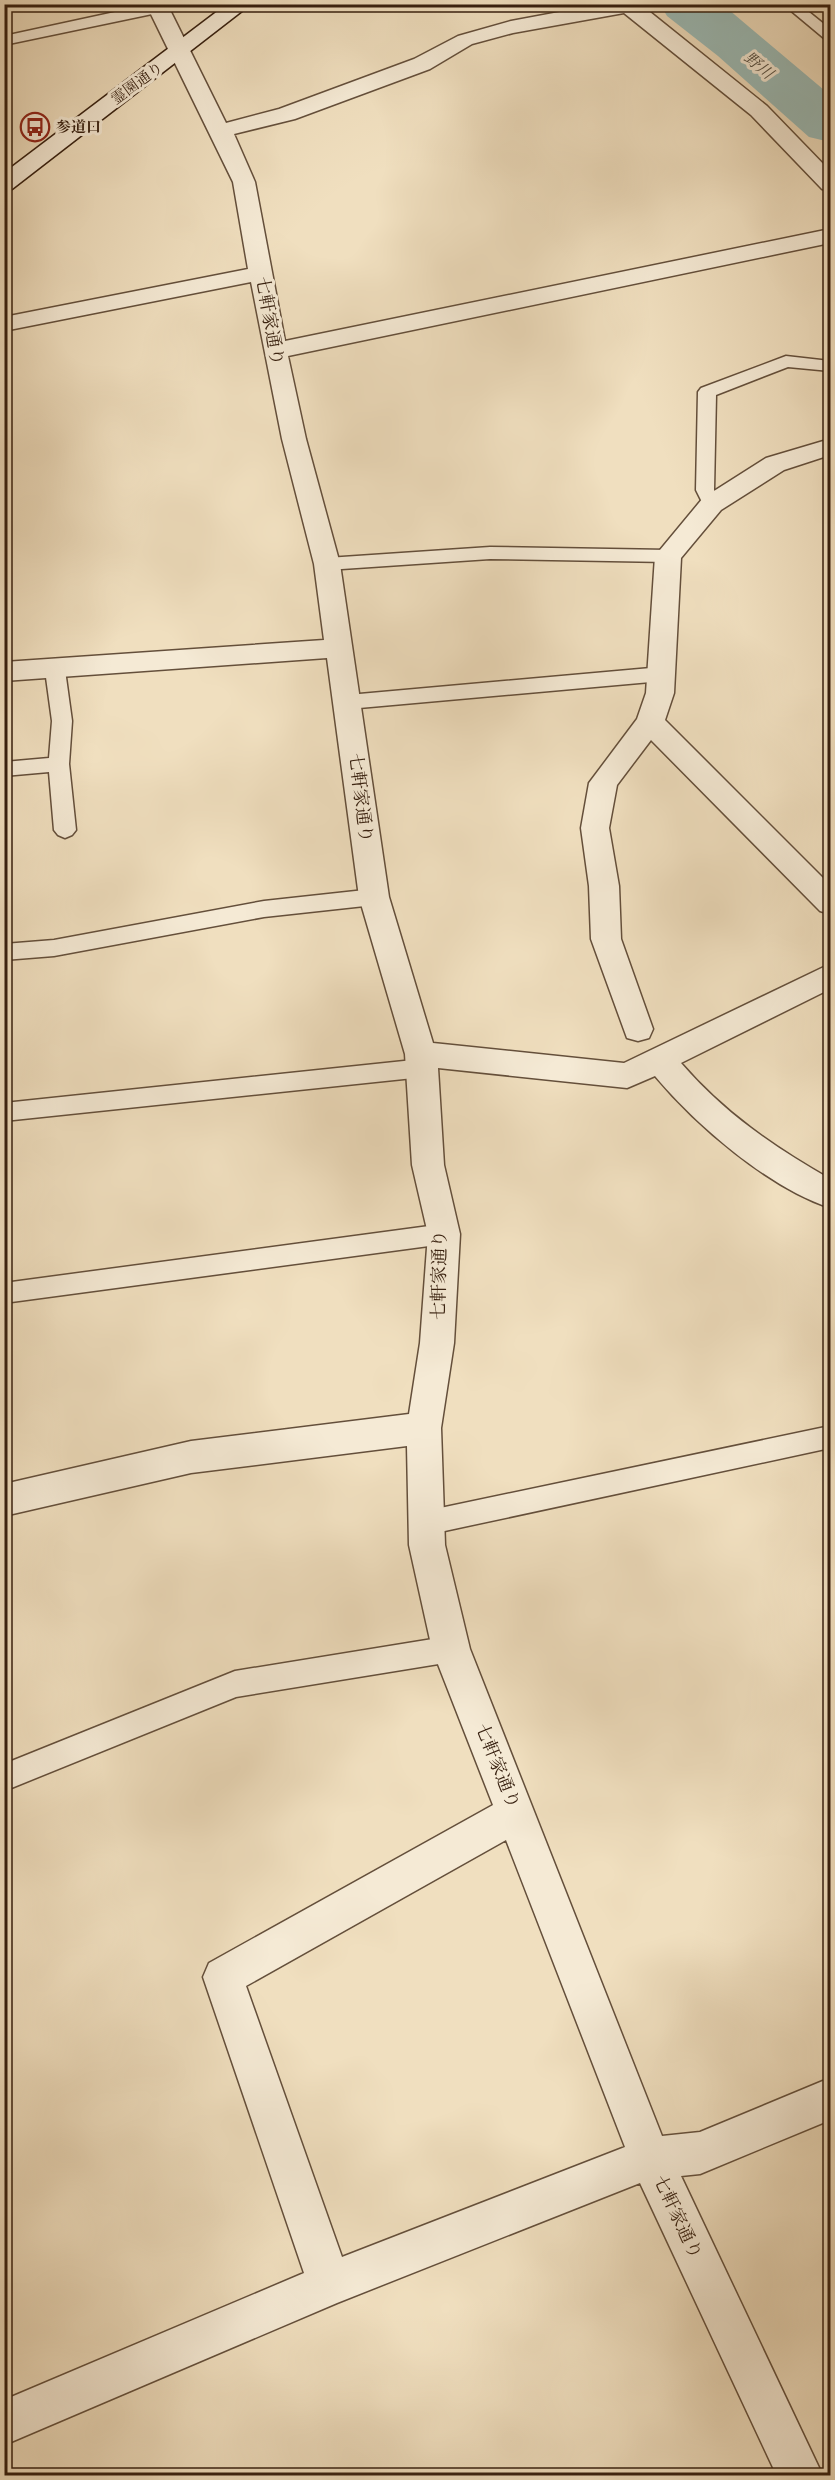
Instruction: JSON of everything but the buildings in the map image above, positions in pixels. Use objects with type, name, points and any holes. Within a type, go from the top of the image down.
[{"type":"street","name":"霊園通り","points":[[4,184],[77,126],[242,4]]},
{"type":"street","points":[[221,131],[287,114],[422,64],[465,40],[511,27],[627,5],[686,50],[762,114],[807,155],[831,184]]},
{"type":"street","name":"七軒家通り","points":[[156,6],[208,112],[221,131],[244,182],[275,351],[294,439],[327,564],[374,897],[422,1061],[428,1165],[444,1234],[437,1343],[424,1428],[427,1545],[452,1649],[650,2158],[801,2475]]},
{"type":"street","points":[[275,351],[831,236]]},
{"type":"street","points":[[4,324],[261,273]]},
{"type":"street","points":[[638,1029],[606,939],[604,886],[595,828],[603,783],[650,722],[660,693],[669,556],[679,541],[712,504],[775,464],[831,447]]},
{"type":"street","points":[[4,672],[340,648]]},
{"type":"street","points":[[650,722],[831,903]]},
{"type":"street","points":[[422,1061],[627,1076],[831,976]]},
{"type":"street","points":[[660,1060],[688,1094],[726,1130],[785,1171],[831,1195]]},
{"type":"street","points":[[4,1500],[191,1457],[424,1428]]},
{"type":"street","points":[[330,2284],[223,1977],[517,1813]]},
{"type":"street","points":[[4,2423],[330,2284],[650,2158],[700,2153],[831,2099]]},
{"type":"lane","points":[[790,4],[828,33]]},
{"type":"lane","points":[[807,4],[831,6]]},
{"type":"lane","points":[[4,41],[156,6]]},
{"type":"lane","points":[[712,504],[705,490],[707,392],[786,361],[831,366]]},
{"type":"lane","points":[[327,564],[490,553],[669,556]]},
{"type":"lane","points":[[55,670],[62,721],[59,764],[65,830]]},
{"type":"lane","points":[[348,702],[662,675]]},
{"type":"lane","points":[[4,769],[59,764]]},
{"type":"lane","points":[[4,952],[54,948],[264,909],[374,897]]},
{"type":"lane","points":[[4,1112],[422,1061]]},
{"type":"lane","points":[[4,1293],[444,1234]]},
{"type":"lane","points":[[426,1522],[831,1437]]},
{"type":"lane","points":[[4,1778],[235,1684],[452,1649]]},
{"type":"waterway","name":"野川","points":[[687,4],[738,44],[830,125]]},
{"type":"place","name":"参道口","points":[[35,127]]}]
